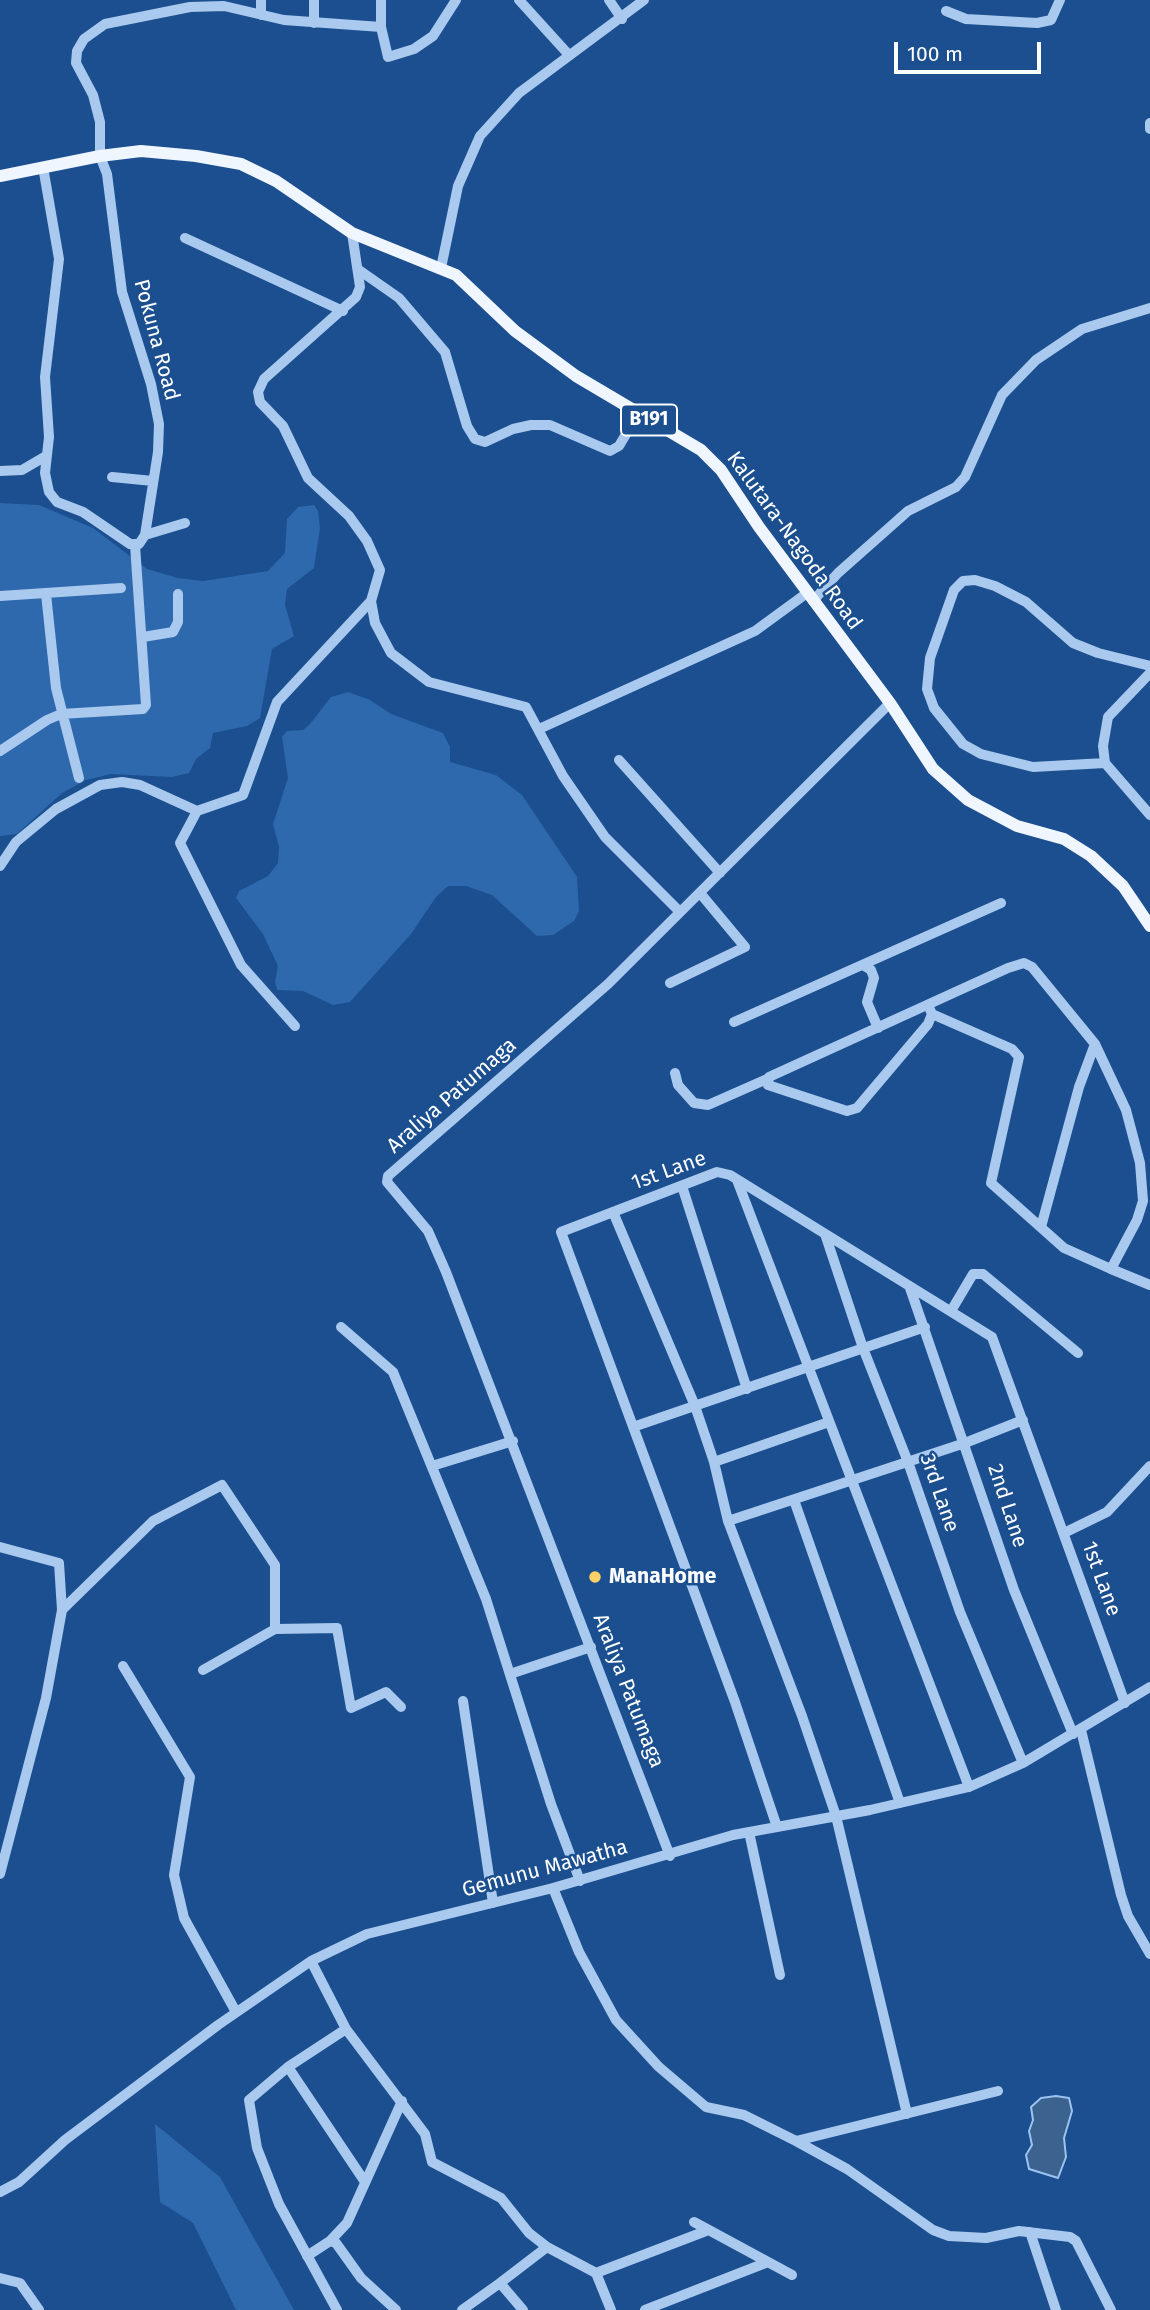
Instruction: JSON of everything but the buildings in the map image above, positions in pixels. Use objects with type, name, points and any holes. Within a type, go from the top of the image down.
[{"type":"main road","name":"Kalutara-Nagoda Road","points":[[0,176],[100,156],[164,152],[241,164],[276,181],[352,233],[456,275],[525,339],[576,376],[701,450],[721,470],[810,597],[890,703],[918,750],[953,788],[1017,826],[1063,839],[1091,856],[1123,886],[1150,926]]},
{"type":"street","points":[[261,0],[261,15]]},
{"type":"street","points":[[314,0],[314,23]]},
{"type":"street","points":[[381,0],[380,27],[388,57],[414,49],[433,36],[456,0]]},
{"type":"street","points":[[519,0],[569,55]]},
{"type":"street","points":[[609,0],[622,19]]},
{"type":"street","points":[[441,268],[458,186],[480,136],[519,93],[622,19],[644,0]]},
{"type":"street","points":[[946,11],[966,19],[1037,23],[1051,20],[1060,0]]},
{"type":"street","name":"Pokuna Road","points":[[145,535],[159,424],[151,384],[121,292],[107,174],[100,156],[100,122],[93,95],[76,63],[77,51],[84,39],[115,21],[190,4],[224,6],[314,23],[380,27]]},
{"type":"street","points":[[1150,122],[1150,130]]},
{"type":"street","points":[[43,167],[59,259],[45,377],[49,492],[57,502],[83,512],[135,545]]},
{"type":"street","points":[[295,1026],[241,965],[180,843],[197,811],[243,794],[277,702],[371,601],[380,570],[367,541],[349,516],[308,478],[283,426],[258,398],[264,379],[344,312],[360,287],[352,233]]},
{"type":"street","points":[[185,238],[344,312]]},
{"type":"street","points":[[359,270],[399,298],[445,352],[467,426],[475,439],[485,442],[513,429],[550,425],[610,451],[619,446],[638,414]]},
{"type":"street","points":[[539,729],[755,631],[810,597],[908,511],[956,487],[965,477],[1002,395],[1036,360],[1082,329],[1150,308]]},
{"type":"street","points":[[0,471],[22,470],[46,456]]},
{"type":"street","points":[[112,477],[153,481]]},
{"type":"street","points":[[0,751],[47,720],[61,715],[143,709],[148,700],[135,545],[145,535],[185,523]]},
{"type":"street","points":[[1105,763],[1033,767],[981,754],[963,744],[934,708],[927,689],[930,658],[954,590],[963,581],[975,580],[995,586],[1026,602],[1073,643],[1098,653],[1150,666]]},
{"type":"street","points":[[0,596],[121,588]]},
{"type":"street","points":[[46,594],[61,715],[79,778]]},
{"type":"street","points":[[143,637],[173,632],[178,622],[178,594]]},
{"type":"street","points":[[371,601],[383,640],[406,668],[429,682],[454,691],[526,707],[562,776],[606,837],[680,912]]},
{"type":"street","points":[[1150,673],[1108,717],[1103,746],[1105,763],[1150,816]]},
{"type":"street","name":"Araliya Patumaga","points":[[670,1856],[513,1441],[428,1231],[387,1182],[388,1176],[608,984],[890,703]]},
{"type":"street","points":[[620,760],[720,873]]},
{"type":"street","points":[[0,866],[16,842],[46,817],[100,785],[122,782],[141,785],[197,811]]},
{"type":"street","points":[[670,983],[745,947],[700,893]]},
{"type":"street","points":[[734,1022],[1001,904]]},
{"type":"street","points":[[675,1073],[678,1085],[694,1103],[708,1105],[878,1028],[930,1009],[1024,963],[1032,967],[1095,1044],[1126,1110],[1135,1136],[1142,1178],[1141,1209],[1111,1269]]},
{"type":"street","points":[[863,965],[871,970],[874,978],[867,1002],[878,1028]]},
{"type":"street","points":[[767,1079],[772,1089],[847,1111],[857,1108],[928,1024],[930,1009]]},
{"type":"street","points":[[930,1009],[1012,1049],[1019,1058],[991,1183],[1064,1248],[1150,1286]]},
{"type":"street","points":[[1041,1227],[1079,1087],[1095,1044]]},
{"type":"street","name":"1st Lane","points":[[776,1827],[735,1702],[561,1233],[717,1172],[737,1180],[825,1233],[992,1338],[1125,1703]]},
{"type":"street","points":[[737,1180],[807,1368],[853,1480],[908,1634],[969,1787]]},
{"type":"street","points":[[682,1186],[747,1388]]},
{"type":"street","points":[[613,1212],[695,1406],[714,1462],[728,1521],[802,1716],[836,1816],[907,2115]]},
{"type":"street","name":"3rd Lane","points":[[825,1233],[863,1348],[908,1462],[960,1612],[1023,1763]]},
{"type":"street","points":[[951,1311],[973,1274],[983,1274],[1078,1353]]},
{"type":"street","name":"2nd Lane","points":[[910,1288],[1014,1590],[1077,1732],[1109,1834],[1121,1895],[1133,1927],[1150,1954]]},
{"type":"street","points":[[341,1327],[393,1371],[486,1599],[551,1804],[580,1881]]},
{"type":"street","points":[[633,1427],[925,1327]]},
{"type":"street","points":[[728,1521],[965,1443],[1023,1420]]},
{"type":"street","points":[[714,1462],[829,1422]]},
{"type":"street","points":[[432,1466],[513,1441]]},
{"type":"street","points":[[1064,1533],[1107,1512],[1150,1466]]},
{"type":"street","points":[[62,1610],[153,1521],[222,1485],[275,1565],[275,1629]]},
{"type":"street","points":[[794,1500],[900,1803]]},
{"type":"street","points":[[0,1546],[59,1563],[62,1610],[46,1698],[0,1874]]},
{"type":"street","points":[[203,1670],[275,1629],[337,1628],[351,1708],[386,1692],[401,1707]]},
{"type":"street","points":[[510,1674],[591,1647]]},
{"type":"street","points":[[123,1666],[190,1777],[174,1875],[184,1918],[236,2012]]},
{"type":"street","name":"Gemunu Mawatha","points":[[0,2192],[19,2182],[65,2140],[236,2012],[311,1961],[368,1934],[580,1881],[749,1832],[969,1787],[1023,1763],[1150,1687]]},
{"type":"street","points":[[463,1701],[493,1903]]},
{"type":"street","points":[[749,1832],[780,1975]]},
{"type":"street","points":[[553,1888],[579,1952],[616,2020],[659,2067],[706,2107],[744,2115],[796,2141],[847,2169],[933,2230],[949,2236],[986,2238],[1019,2231],[1070,2237],[1076,2241],[1111,2310]]},
{"type":"street","points":[[311,1961],[346,2029],[425,2134],[432,2162],[500,2198],[529,2233],[547,2247],[596,2273],[611,2310]]},
{"type":"street","points":[[337,2310],[279,2204],[257,2148],[249,2100],[288,2067],[346,2029]]},
{"type":"street","points":[[288,2067],[365,2182]]},
{"type":"street","points":[[796,2141],[998,2091]]},
{"type":"street","points":[[307,2256],[330,2241],[347,2223],[402,2101]]},
{"type":"street","points":[[694,2222],[706,2231],[792,2275]]},
{"type":"street","points":[[596,2273],[706,2231]]},
{"type":"street","points":[[1030,2232],[1056,2310]]},
{"type":"street","points":[[330,2241],[336,2243],[361,2278],[396,2310]]},
{"type":"street","points":[[462,2310],[547,2247]]},
{"type":"street","points":[[645,2310],[768,2262]]},
{"type":"street","points":[[0,2278],[20,2283],[39,2310]]},
{"type":"street","points":[[500,2283],[523,2310]]},
{"type":"shaded area","points":[[0,503],[39,505],[93,528],[147,569],[178,578],[203,581],[268,571],[285,553],[287,519],[298,507],[314,505],[318,511],[320,528],[314,568],[287,589],[285,605],[294,636],[272,649],[260,718],[247,726],[213,733],[210,748],[196,759],[189,773],[172,777],[111,774],[86,780],[62,793],[17,834],[0,836]]},
{"type":"shaded area","points":[[348,692],[370,700],[391,714],[443,733],[450,747],[450,762],[496,775],[522,795],[577,877],[579,911],[574,921],[553,935],[537,936],[492,895],[466,886],[448,886],[436,897],[411,934],[350,1002],[333,1005],[303,991],[277,990],[275,982],[278,966],[263,934],[236,898],[239,891],[268,876],[278,863],[279,847],[273,824],[288,778],[282,737],[287,731],[303,730],[331,697]]},
{"type":"shaded area","points":[[1041,2098],[1069,2098],[1072,2111],[1064,2138],[1066,2157],[1058,2178],[1029,2169],[1026,2155],[1032,2145],[1029,2131],[1033,2120],[1031,2107]]},
{"type":"shaded area","points":[[155,2124],[220,2177],[294,2310],[236,2310],[193,2223],[160,2202]]},
{"type":"place","name":"ManaHome","points":[[595,1577]]}]
